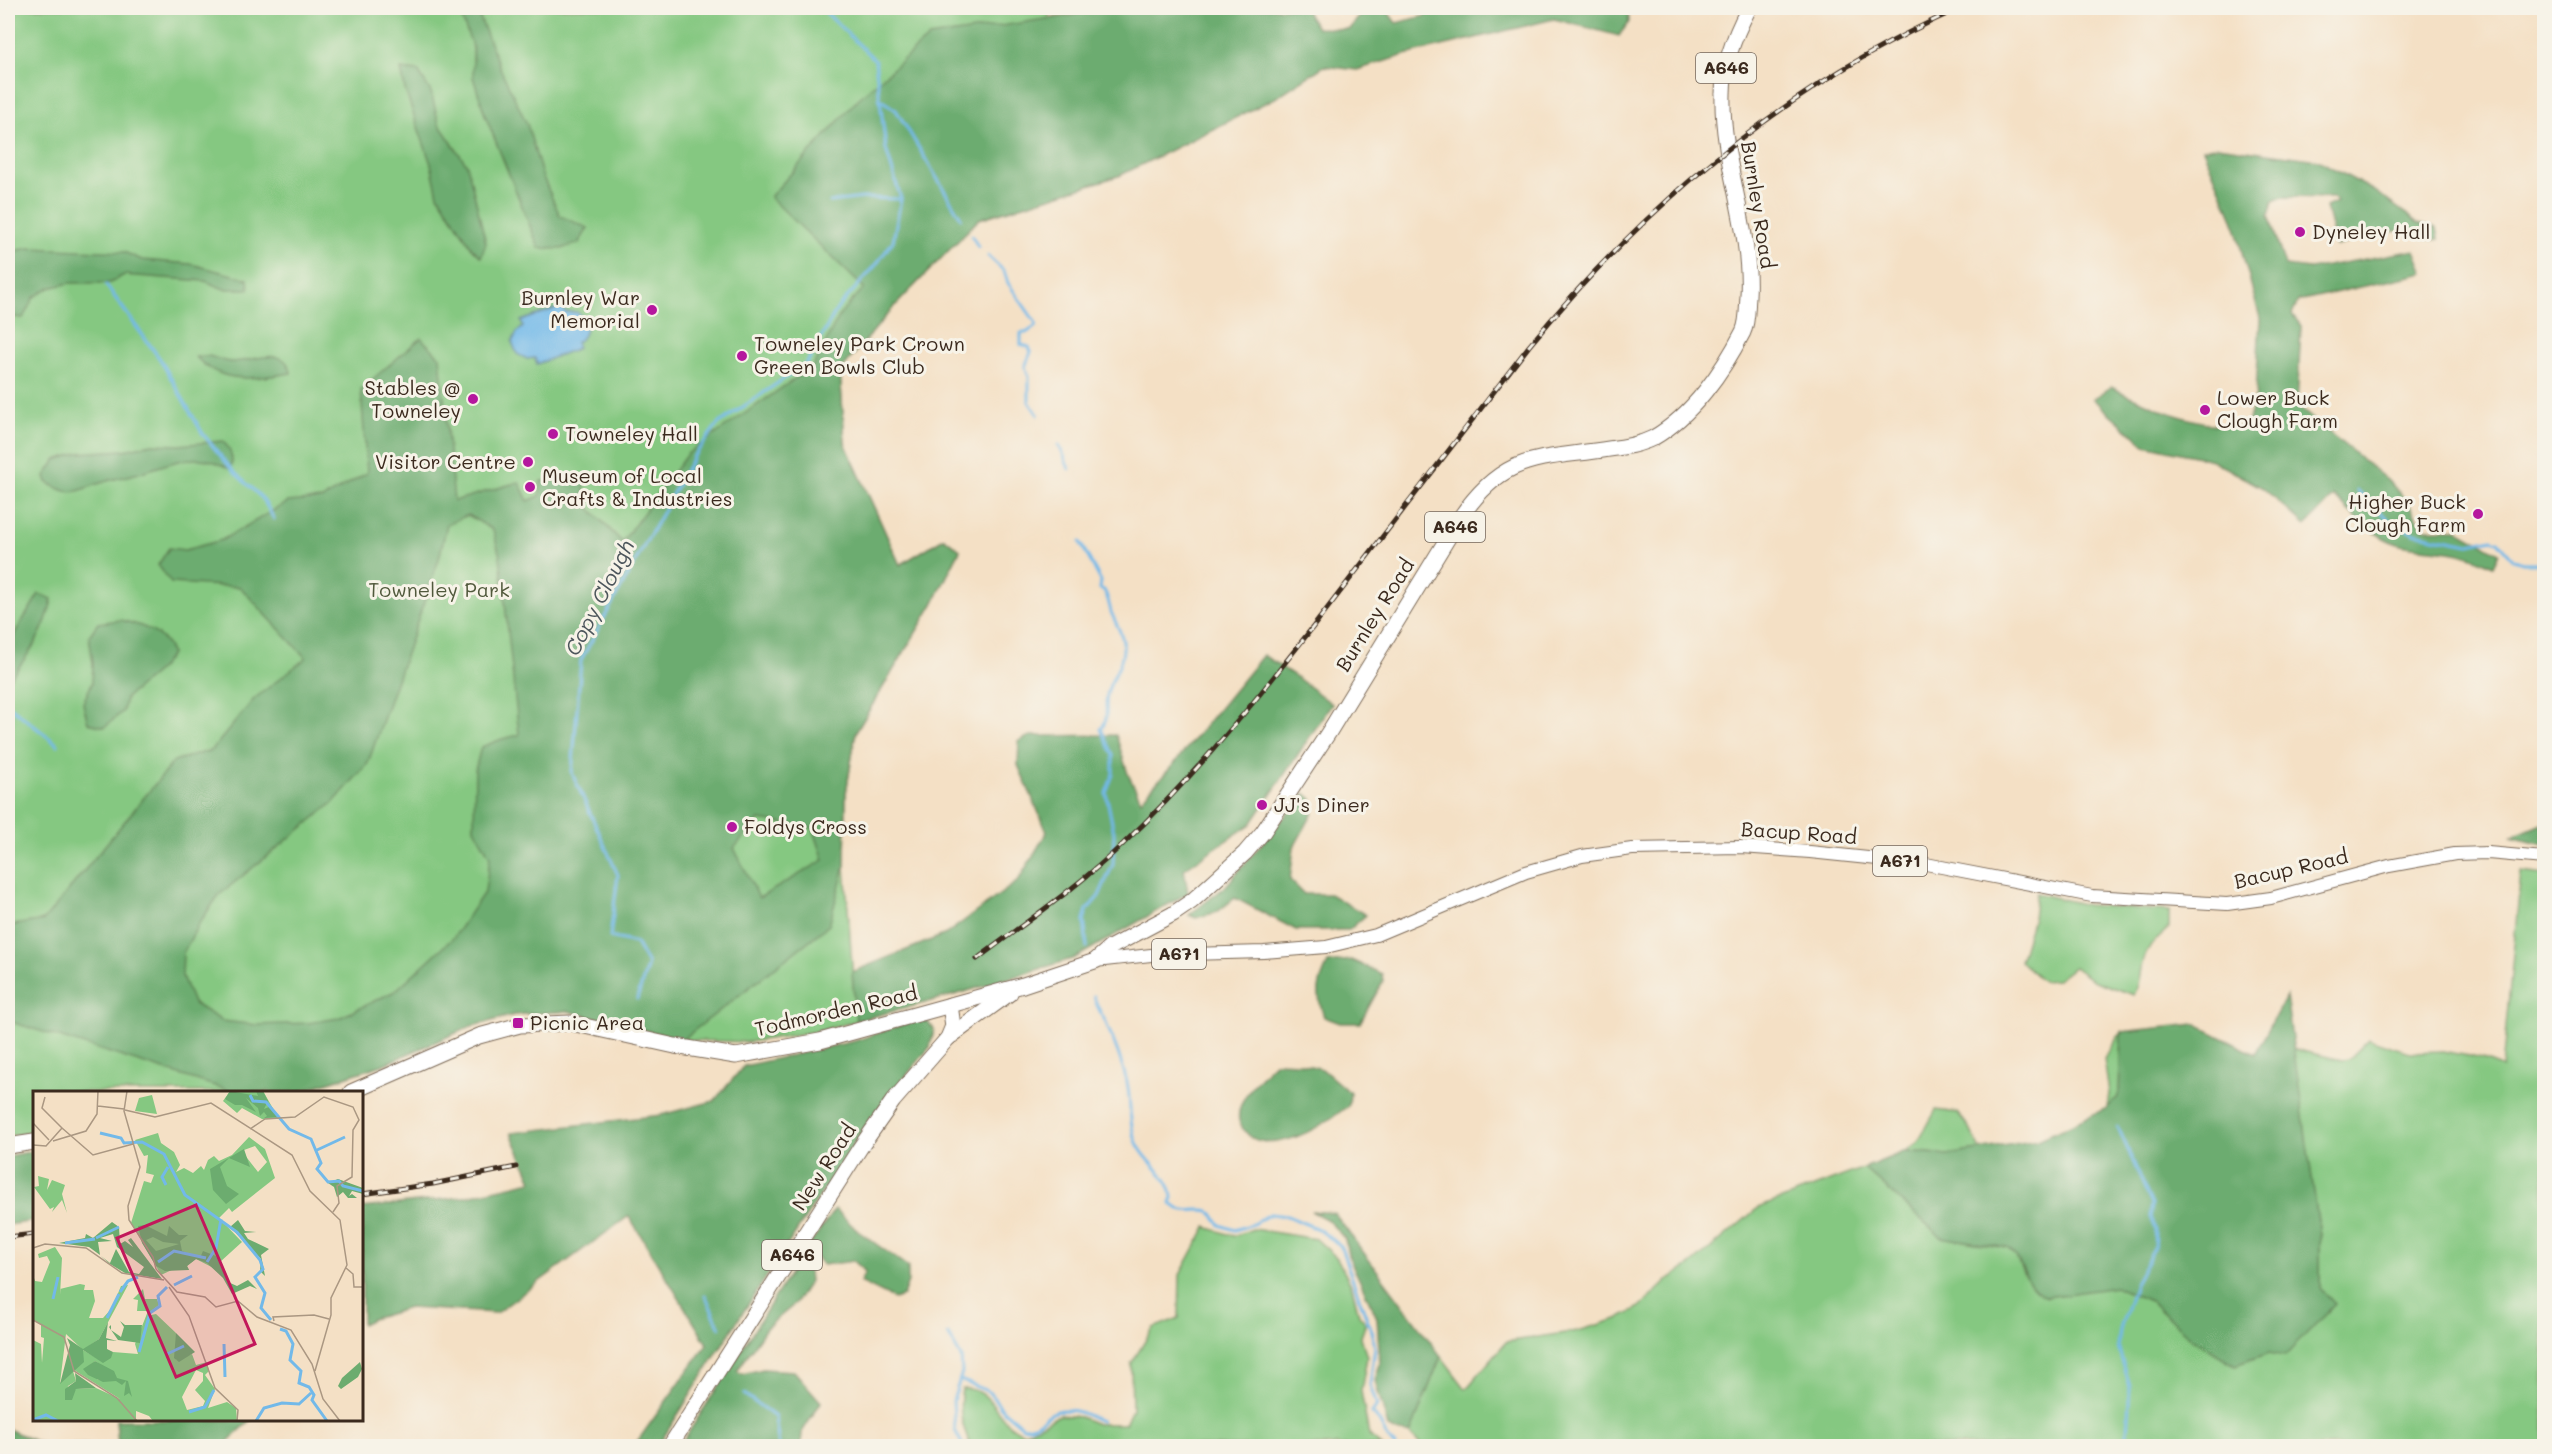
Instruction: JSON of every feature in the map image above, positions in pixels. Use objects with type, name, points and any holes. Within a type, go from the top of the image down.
[{"type":"highway","name":"Burnley Road","points":[[1095,962],[1111,947],[1173,914],[1192,901],[1229,870],[1251,846],[1329,732],[1460,518],[1491,480],[1507,469],[1542,457],[1633,446],[1652,439],[1672,424],[1721,370],[1745,329],[1746,317],[1748,283],[1746,253],[1725,134],[1723,93],[1727,62],[1733,41],[1749,8]]},
{"type":"highway","name":"Todmorden Road","points":[[353,1091],[478,1036],[520,1025],[571,1023],[675,1046],[736,1056],[820,1041],[1023,985],[1095,962]]},
{"type":"highway","name":"New Road","points":[[670,1446],[860,1148],[893,1101],[948,1038],[1023,985]]},
{"type":"highway","points":[[948,1038],[952,1026],[950,1005]]},
{"type":"highway","points":[[8,1146],[33,1142]]},
{"type":"main road","name":"Bacup Road","points":[[1095,962],[1151,955],[1264,952],[1326,947],[1376,935],[1526,872],[1582,856],[1632,849],[1741,847],[1810,852],[1926,864],[2092,896],[2227,904],[2271,898],[2389,866],[2455,854],[2488,853],[2544,858]]},
{"type":"green space","name":"Towneley Park","points":[[8,8],[1046,8],[1050,18],[1117,8],[1304,8],[1121,175],[979,219],[891,310],[840,371],[845,443],[900,565],[944,538],[960,550],[933,604],[856,732],[846,793],[845,866],[856,1021],[820,1031],[749,1042],[682,1040],[568,1011],[514,1015],[472,1026],[382,1065],[301,1091],[33,1091],[33,1132],[8,1136]]},
{"type":"green space","points":[[458,8],[476,8],[500,68],[527,124],[542,175],[560,216],[588,228],[579,243],[561,249],[539,248],[485,115],[473,77],[473,48]]},
{"type":"green space","points":[[1117,8],[1304,8],[1317,28],[1349,29],[1367,8],[1385,8],[1396,23],[1425,16],[1426,8],[1628,8],[1629,22],[1619,36],[1554,19],[1405,55],[1357,70],[1324,66],[1275,98],[1121,175],[979,219],[891,310],[840,371],[845,443],[900,565],[944,538],[960,550],[933,604],[856,732],[846,793],[845,866],[829,925],[682,1040],[568,1011],[514,1015],[472,1026],[382,1065],[301,1091],[231,1091],[8,1021],[8,926],[44,920],[174,761],[212,750],[254,699],[306,658],[240,587],[171,583],[158,565],[169,548],[185,550],[222,540],[288,502],[322,499],[367,473],[361,389],[421,338],[440,357],[454,501],[519,482],[528,501],[540,496],[541,481],[585,480],[584,502],[622,542],[687,454],[813,366],[841,313],[864,288],[770,197],[859,98],[929,37]],"holes":[[[468,515],[493,530],[500,556],[519,735],[481,747],[475,770],[474,828],[490,857],[485,891],[454,937],[395,991],[339,1018],[308,1023],[258,1025],[222,1021],[193,1003],[182,976],[183,953],[200,922],[219,895],[334,802],[368,763],[439,559],[447,524]],[[759,820],[813,828],[824,860],[759,898],[734,848]]]},
{"type":"green space","points":[[401,69],[418,71],[431,92],[439,124],[467,165],[486,243],[481,257],[472,248],[438,195],[431,164],[405,90]]},
{"type":"green space","points":[[2218,146],[2318,160],[2374,191],[2419,223],[2437,228],[2439,239],[2434,240],[2391,231],[2336,246],[2326,207],[2337,202],[2334,198],[2283,197],[2273,201],[2269,215],[2285,266],[2310,269],[2415,250],[2424,273],[2298,301],[2292,314],[2301,326],[2297,406],[2387,480],[2405,498],[2424,529],[2457,529],[2499,553],[2493,566],[2461,553],[2398,544],[2380,536],[2363,524],[2334,496],[2305,526],[2263,488],[2212,460],[2145,445],[2093,399],[2111,387],[2160,409],[2194,420],[2247,427],[2256,394],[2260,318],[2233,219],[2203,149]]},
{"type":"green space","points":[[30,248],[124,252],[142,260],[191,264],[248,279],[249,289],[224,289],[205,281],[124,275],[110,283],[70,283],[49,288],[34,297],[23,318],[14,317],[8,312],[9,252]]},
{"type":"green space","points":[[209,356],[232,362],[275,357],[288,364],[291,373],[253,378],[228,376],[206,366],[196,357]]},
{"type":"green space","points":[[223,441],[231,454],[230,469],[207,460],[185,460],[71,492],[47,482],[45,476],[56,460],[78,453],[124,450],[152,444],[179,445]]},
{"type":"green space","points":[[39,594],[52,599],[49,611],[41,632],[29,653],[8,681],[8,652],[16,631]]},
{"type":"green space","points":[[121,620],[144,627],[158,635],[164,640],[171,654],[160,669],[126,698],[123,711],[105,727],[88,723],[83,703],[92,683],[93,663],[89,636],[98,623]]},
{"type":"green space","points":[[1263,655],[1332,704],[1251,824],[1184,869],[1188,893],[1075,958],[958,994],[856,1021],[852,972],[946,934],[1018,881],[1047,832],[1018,765],[1019,741],[1030,736],[1116,735],[1128,774],[1141,800],[1173,765]]},
{"type":"green space","points":[[1305,793],[1312,799],[1313,813],[1294,847],[1290,880],[1304,894],[1330,894],[1366,915],[1349,930],[1296,930],[1235,898],[1217,912],[1196,918],[1189,915],[1225,887]]},
{"type":"green space","points":[[2544,823],[2544,845],[2511,837]]},
{"type":"green space","points":[[2521,872],[2544,875],[2544,1446],[1422,1446],[1410,1434],[1441,1356],[1466,1389],[1506,1342],[1578,1331],[1617,1319],[1640,1307],[1670,1278],[1691,1265],[1758,1208],[1864,1168],[1941,1237],[2007,1248],[2014,1252],[2025,1277],[2046,1297],[2116,1286],[2150,1301],[2191,1338],[2235,1365],[2269,1353],[2320,1288],[2320,1235],[2293,1049],[2342,1060],[2349,1059],[2369,1039],[2409,1052],[2444,1051],[2483,1059],[2502,1068]]},
{"type":"green space","points":[[2036,893],[2087,905],[2169,911],[2169,928],[2146,953],[2134,995],[2092,980],[2074,967],[2057,980],[2043,981],[2020,961],[2033,918]]},
{"type":"green space","points":[[1351,960],[1382,974],[1383,981],[1360,1023],[1340,1023],[1324,1017],[1319,996],[1320,984],[1328,963]]},
{"type":"green space","points":[[2286,996],[2320,1235],[2320,1288],[2335,1304],[2285,1356],[2269,1353],[2235,1365],[2191,1338],[2150,1301],[2116,1287],[2046,1297],[2032,1286],[2018,1259],[2007,1248],[1941,1237],[1864,1168],[1906,1151],[1948,1155],[2038,1140],[2107,1108],[2119,1096],[2121,1032],[2195,1024],[2255,1054]]},
{"type":"green space","points":[[916,1020],[928,1022],[934,1029],[930,1047],[871,1118],[658,1446],[634,1446],[707,1344],[629,1216],[496,1313],[409,1308],[363,1324],[363,1208],[463,1197],[532,1181],[511,1133],[661,1115],[714,1101],[744,1066],[855,1041]]},
{"type":"green space","points":[[2121,1032],[2119,1096],[2107,1108],[2109,1093],[2104,1059]]},
{"type":"green space","points":[[1276,1062],[1299,1063],[1322,1069],[1350,1093],[1349,1105],[1322,1124],[1289,1139],[1263,1142],[1254,1139],[1239,1122],[1239,1112],[1247,1093]]},
{"type":"green space","points":[[1936,1110],[1958,1113],[1970,1129],[1980,1150],[1948,1155],[1906,1151],[1918,1142]]},
{"type":"green space","points":[[33,1151],[33,1221],[8,1225],[8,1156]]},
{"type":"green space","points":[[835,1209],[858,1231],[908,1267],[908,1282],[903,1296],[894,1299],[860,1282],[865,1272],[854,1261],[823,1265],[807,1248]]},
{"type":"green space","points":[[1311,1211],[1334,1213],[1441,1356],[1410,1434],[1388,1427],[1375,1380],[1380,1364],[1377,1318],[1348,1255],[1345,1239],[1328,1220]]},
{"type":"green space","points":[[1206,1227],[1234,1236],[1253,1229],[1316,1239],[1337,1258],[1352,1287],[1359,1315],[1366,1323],[1361,1337],[1367,1357],[1361,1391],[1369,1435],[1382,1446],[1338,1446],[1336,1444],[1335,1446],[971,1446],[962,1418],[960,1404],[962,1389],[982,1393],[1006,1421],[1024,1433],[1060,1415],[1080,1417],[1097,1424],[1125,1424],[1132,1409],[1131,1364],[1153,1328],[1179,1318],[1180,1275]]},
{"type":"green space","points":[[796,1264],[809,1272],[810,1281],[795,1304],[766,1328],[737,1371],[742,1374],[763,1369],[794,1371],[821,1402],[802,1432],[801,1446],[680,1446]]},
{"type":"green space","points":[[116,1421],[250,1421],[223,1446],[8,1446],[8,1429],[37,1442],[50,1445],[118,1445]]},
{"type":"water","points":[[562,306],[565,312],[577,312],[585,319],[585,333],[576,342],[578,348],[537,364],[535,358],[527,359],[517,354],[512,342],[517,332],[523,327],[521,321]]},
{"type":"waterway","points":[[821,8],[875,60],[886,149],[901,199],[863,198],[830,202]]},
{"type":"waterway","points":[[881,100],[896,110],[961,218]]},
{"type":"waterway","name":"Copy Clough","points":[[637,999],[648,964],[636,943],[610,937],[618,875],[572,773],[581,660],[693,457],[718,424],[807,363],[837,309],[876,265],[893,241],[901,199]]},
{"type":"waterway","points":[[972,236],[978,247]]},
{"type":"waterway","points":[[988,256],[1004,271],[1008,283],[1036,323],[1035,327],[1026,333],[1021,333],[1021,345],[1029,347],[1031,352],[1025,367],[1029,376],[1029,402],[1038,415]]},
{"type":"waterway","points":[[106,285],[160,359],[203,434],[233,471],[263,499],[274,519]]},
{"type":"waterway","points":[[1058,445],[1069,469]]},
{"type":"waterway","points":[[2357,490],[2390,521],[2414,533],[2469,544],[2492,539],[2498,541],[2514,560],[2523,563],[2544,563]]},
{"type":"waterway","points":[[1080,542],[1101,581],[1100,589],[1104,590],[1123,642],[1120,664],[1107,694],[1106,717],[1101,729],[1113,755],[1113,774],[1106,793],[1114,833],[1113,864],[1099,896],[1087,910],[1084,920],[1087,947]]},
{"type":"waterway","points":[[8,705],[58,745]]},
{"type":"waterway","points":[[1094,996],[1125,1074],[1134,1134],[1145,1156],[1167,1182],[1172,1196],[1171,1204],[1181,1210],[1210,1211],[1220,1225],[1235,1230],[1253,1224],[1270,1214],[1287,1216],[1318,1229],[1340,1245],[1375,1347],[1370,1385],[1377,1405],[1372,1413],[1395,1446]]},
{"type":"waterway","points":[[2118,1127],[2152,1205],[2150,1217],[2155,1229],[2154,1249],[2135,1283],[2120,1330],[2118,1347],[2130,1386],[2126,1446]]},
{"type":"waterway","name":"Copy Clough","points":[[705,1295],[720,1328]]},
{"type":"waterway","points":[[948,1334],[961,1357],[962,1372],[953,1401],[955,1430],[963,1446]]},
{"type":"waterway","points":[[960,1380],[988,1391],[1004,1411],[1023,1427],[1034,1425],[1062,1410],[1075,1411],[1101,1421]]},
{"type":"waterway","name":"Copy Clough","points":[[744,1394],[775,1417],[779,1446]]},
{"type":"railway","points":[[977,959],[1052,904],[1106,860],[1188,778],[1278,672],[1529,346],[1622,244],[1672,196],[1780,111],[1837,73],[1897,38],[1960,8]]},
{"type":"railway","points":[[363,1194],[433,1184],[516,1167]]},
{"type":"railway","points":[[8,1237],[33,1234]]},
{"type":"place","name":"Dyneley Hall","points":[[2300,232]]},
{"type":"place","name":"Burnley War Memorial","points":[[652,310]]},
{"type":"place","name":"Towneley Park Crown Green Bowls Club","points":[[742,356]]},
{"type":"place","name":"Stables @ Towneley","points":[[473,399]]},
{"type":"place","name":"Lower Buck Clough Farm","points":[[2205,410]]},
{"type":"place","name":"Towneley Hall","points":[[553,434]]},
{"type":"place","name":"Visitor Centre","points":[[528,462]]},
{"type":"place","name":"Museum of Local Crafts & Industries","points":[[530,487]]},
{"type":"place","name":"Higher Buck Clough Farm","points":[[2478,514]]},
{"type":"place","name":"JJ's Diner","points":[[1262,805]]},
{"type":"place","name":"Foldys Cross","points":[[732,827]]},
{"type":"place","name":"Picnic Area","points":[[518,1023]]}]
